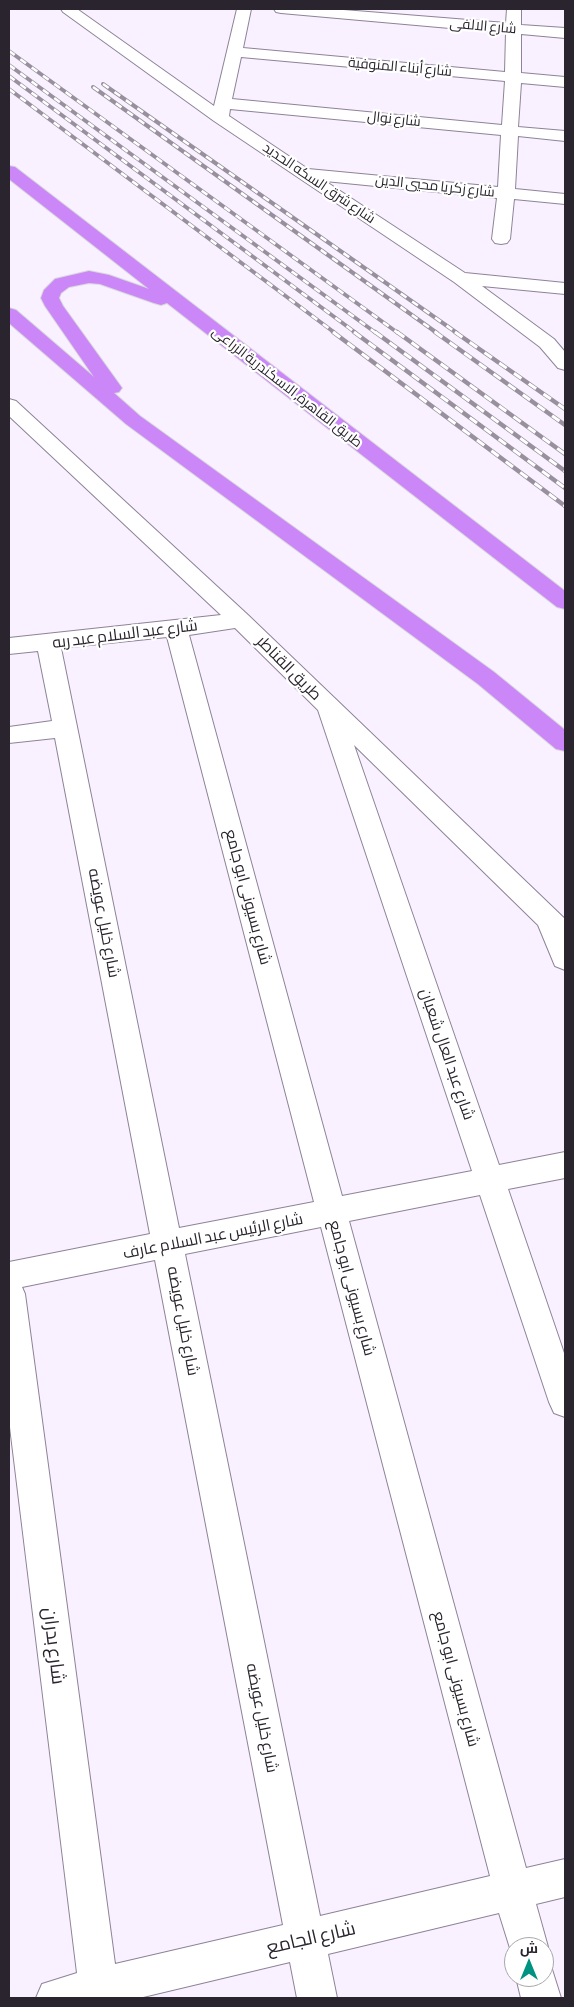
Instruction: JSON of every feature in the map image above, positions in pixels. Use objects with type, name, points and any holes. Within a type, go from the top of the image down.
[{"type":"highway","name":"طريق القاهرة, الاسكندرية الزراعى","points":[[9,171],[565,602]]},
{"type":"highway","points":[[133,420],[54,306],[50,298],[53,290],[62,283],[89,277],[103,279],[183,307]]},
{"type":"highway","points":[[9,314],[133,420],[486,678],[565,743]]},
{"type":"street","name":"شارع شرق السكه الحديد","points":[[68,9],[221,110],[306,173],[460,278],[547,343],[565,362]]},
{"type":"street","points":[[221,110],[244,9]]},
{"type":"street","name":"شارع الالفى","points":[[281,9],[565,33]]},
{"type":"street","points":[[502,239],[513,77],[514,9]]},
{"type":"street","name":"شارع أبناء المنوفية","points":[[234,52],[565,82]]},
{"type":"street","name":"شارع نوال","points":[[221,110],[509,130],[565,136]]},
{"type":"street","name":"شارع زكريا محيي الدين","points":[[306,173],[565,199]]},
{"type":"street","points":[[460,278],[565,288]]},
{"type":"street","name":"طريق القناطر","points":[[9,405],[240,620],[558,928]]},
{"type":"street","name":"شارع عبد السلام عبد ربه","points":[[9,646],[176,629],[240,620]]},
{"type":"street","name":"شارع بسيونى ابو جامع","points":[[176,629],[525,1937]]},
{"type":"street","name":"شارع خليل عويضه","points":[[48,643],[317,1998]]},
{"type":"street","name":"شارع عبد العال شعبان","points":[[328,706],[565,1402]]},
{"type":"street","points":[[9,734],[65,728]]},
{"type":"street","points":[[558,928],[565,959]]},
{"type":"street","name":"شارع الرئيس عبد السلام عارف","points":[[9,1276],[565,1166]]},
{"type":"street","name":"شارع بدران","points":[[9,1294],[99,1993]]},
{"type":"street","name":"شارع الجامع","points":[[56,1998],[99,1993],[306,1939],[565,1878]]},
{"type":"railway","points":[[9,51],[398,333]]},
{"type":"railway","points":[[9,65],[376,333]]},
{"type":"railway","points":[[9,76],[356,333]]},
{"type":"railway","points":[[103,84],[457,333]]},
{"type":"railway","points":[[93,87],[437,333]]},
{"type":"railway","points":[[9,89],[335,333]]},
{"type":"railway","points":[[333,332],[565,506]]},
{"type":"railway","points":[[354,332],[565,488]]},
{"type":"railway","points":[[375,332],[565,471]]},
{"type":"railway","points":[[397,332],[565,454]]},
{"type":"railway","points":[[435,332],[565,425]]},
{"type":"railway","points":[[455,332],[565,409]]}]
